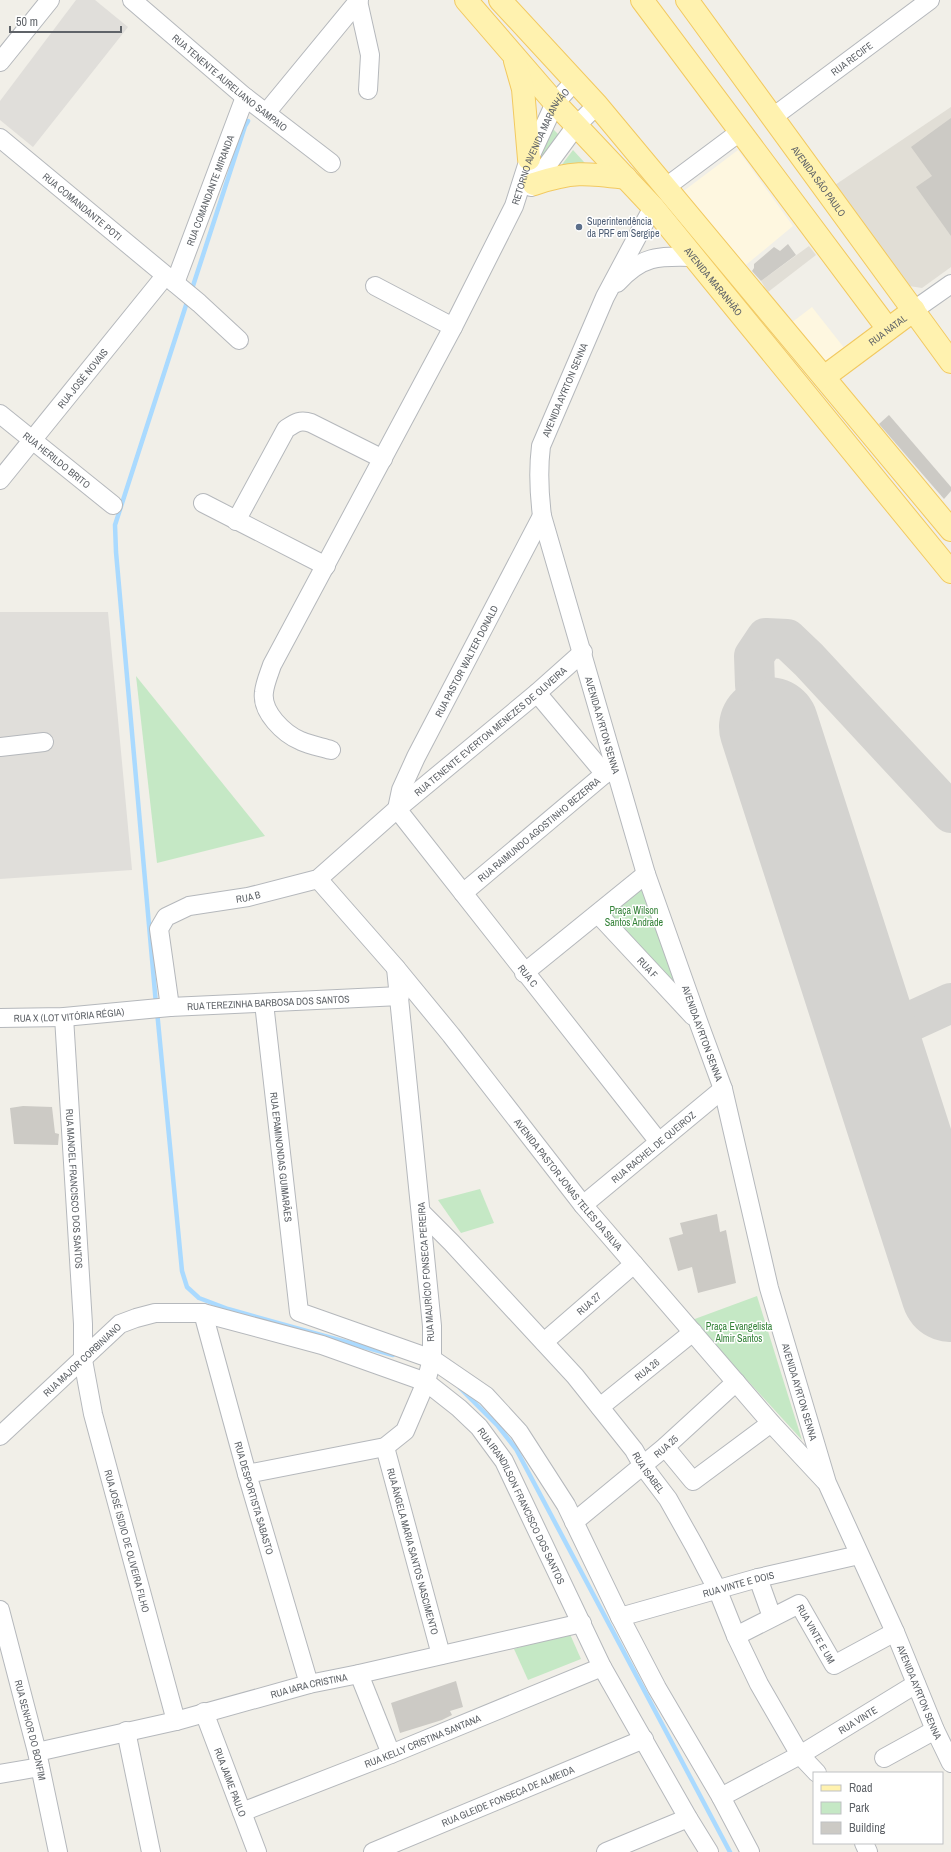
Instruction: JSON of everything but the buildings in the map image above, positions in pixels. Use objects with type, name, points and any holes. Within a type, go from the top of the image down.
[{"type":"main road","name":"AVENIDA MARANHÃO","points":[[466,0],[555,103],[653,207],[951,572]]},
{"type":"main road","points":[[500,0],[597,105],[951,530]]},
{"type":"main road","points":[[642,0],[888,329]]},
{"type":"main road","name":"AVENIDA SÃO PAULO","points":[[687,0],[951,362]]},
{"type":"main road","points":[[513,54],[523,89],[529,159]]},
{"type":"main road","points":[[534,184],[558,176],[574,173],[626,178]]},
{"type":"main road","name":"RUA NATAL","points":[[824,377],[914,310]]},
{"type":"street","points":[[0,62],[50,0]]},
{"type":"street","name":"RUA TENENTE AURELIANO SAMPAIO","points":[[132,0],[245,97],[331,163]]},
{"type":"street","points":[[358,0],[370,55],[368,90]]},
{"type":"street","points":[[266,113],[358,0]]},
{"type":"street","name":"RUA RECIFE","points":[[773,117],[930,0]]},
{"type":"street","name":"RETORNO AVENIDA MARANHÃO","points":[[514,206],[529,159],[555,103],[575,81]]},
{"type":"street","name":"RUA COMANDANTE MIRANDA","points":[[170,280],[245,97]]},
{"type":"street","name":"RETORNO AVENIDA MARANHÃO","points":[[514,206],[534,184],[576,126],[597,105]]},
{"type":"street","points":[[666,187],[741,131]]},
{"type":"street","name":"RUA COMANDANTE POTI","points":[[0,138],[199,303],[239,340]]},
{"type":"street","points":[[330,750],[301,741],[289,735],[271,716],[265,704],[264,693],[272,666],[453,327],[514,206]]},
{"type":"street","name":"AVENIDA AYRTON SENNA","points":[[653,207],[605,297],[541,446],[539,475],[542,516],[583,652],[609,770],[723,1089],[769,1288],[827,1484],[895,1632],[935,1730],[951,1763]]},
{"type":"street","name":"AVENIDA AYRTON SENNA","points":[[605,297],[624,275],[647,260],[670,257],[694,258]]},
{"type":"street","name":"RUA JOSÉ NOVAIS","points":[[0,480],[170,280]]},
{"type":"street","name":"RUA NATAL","points":[[914,310],[951,284]]},
{"type":"street","points":[[374,286],[453,327]]},
{"type":"street","name":"RUA HERILDO BRITO","points":[[0,414],[113,505]]},
{"type":"street","points":[[236,521],[286,429],[296,422],[304,420],[383,459]]},
{"type":"street","points":[[204,503],[236,521],[326,566]]},
{"type":"street","name":"RUA PASTOR WALTER DONALD","points":[[397,809],[401,790],[416,757],[542,516]]},
{"type":"street","name":"RUA TENENTE EVERTON MENEZES DE OLIVEIRA","points":[[397,809],[537,693],[583,652]]},
{"type":"street","points":[[537,693],[609,770]]},
{"type":"street","points":[[0,747],[44,742]]},
{"type":"street","name":"RUA RAIMUNDO AGOSTINHO BEZERRA","points":[[463,893],[609,770]]},
{"type":"street","name":"RUA B","points":[[170,1007],[159,929],[166,916],[189,906],[248,897],[318,879],[397,809]]},
{"type":"street","name":"RUA C","points":[[397,809],[524,973],[659,1142]]},
{"type":"street","points":[[524,973],[646,874]]},
{"type":"street","name":"AVENIDA PASTOR JONAS TELES DA SILVA","points":[[318,879],[396,968],[451,1035],[583,1205],[771,1423],[827,1484]]},
{"type":"street","name":"RUA F","points":[[598,914],[698,1021]]},
{"type":"street","name":"RUA MAURÍCIO FONSECA PEREIRA","points":[[247,1474],[385,1447],[405,1431],[426,1382],[432,1359],[432,1326],[422,1212],[396,968]]},
{"type":"street","name":"RUA TEREZINHA BARBOSA DOS SANTOS","points":[[137,1010],[170,1007],[400,996]]},
{"type":"street","name":"RUA EPAMINONDAS GUIMARÃES","points":[[264,1003],[299,1312],[432,1359]]},
{"type":"street","name":"RUA X (LOT VITÓRIA RÉGIA)","points":[[0,1018],[64,1017],[137,1010]]},
{"type":"street","name":"RUA MANOEL FRANCISCO DOS SANTOS","points":[[64,1017],[83,1324],[83,1360]]},
{"type":"street","name":"RUA RACHEL DE QUEIROZ","points":[[583,1205],[723,1089]]},
{"type":"street","name":"RUA ISABEL","points":[[422,1212],[575,1376],[634,1450],[642,1466],[668,1500],[718,1590],[736,1636],[759,1684],[800,1755],[816,1772]]},
{"type":"street","name":"RUA 27","points":[[544,1342],[634,1264]]},
{"type":"street","name":"RUA MAJOR CORBINIANO","points":[[0,1436],[120,1324],[155,1313],[203,1312]]},
{"type":"street","name":"RUA IRANDILSON FRANCISCO DOS SANTOS","points":[[203,1312],[322,1345],[426,1382],[459,1408],[479,1427],[504,1462],[602,1667],[709,1852]]},
{"type":"street","name":"RUA DESPORTISTA SABASTO","points":[[203,1312],[247,1474],[309,1684]]},
{"type":"street","name":"RUA 26","points":[[600,1406],[693,1332]]},
{"type":"street","points":[[432,1359],[486,1396],[501,1410],[533,1452],[566,1505],[620,1617],[657,1688],[721,1798],[750,1852]]},
{"type":"street","name":"RUA JOSÉ ISIDIO DE OLIVEIRA FILHO","points":[[83,1360],[93,1414],[107,1471],[176,1721]]},
{"type":"street","name":"RUA 25","points":[[574,1522],[642,1466],[736,1382]]},
{"type":"street","points":[[665,1446],[693,1481],[771,1423]]},
{"type":"street","name":"RUA ÂNGELA MARIA SANTOS NASCIMENTO","points":[[385,1447],[441,1655]]},
{"type":"street","name":"RUA VINTE E DOIS","points":[[620,1617],[758,1578],[859,1555]]},
{"type":"street","points":[[758,1578],[772,1617]]},
{"type":"street","name":"RUA VINTE E UM","points":[[736,1636],[799,1604],[834,1665],[895,1632]]},
{"type":"street","name":"RUA SENHOR DO BONFIM","points":[[0,1610],[38,1759],[58,1852]]},
{"type":"street","name":"RUA IARA CRISTINA","points":[[0,1774],[38,1759],[126,1731],[176,1721],[309,1684],[582,1623]]},
{"type":"street","name":"RUA KELLY CRISTINA SANTANA","points":[[242,1812],[391,1754],[602,1667]]},
{"type":"street","points":[[359,1674],[391,1754]]},
{"type":"street","name":"RUA VINTE","points":[[721,1798],[800,1755],[916,1684]]},
{"type":"street","name":"RUA JAIME PAULO","points":[[204,1712],[257,1852]]},
{"type":"street","points":[[884,1758],[935,1730]]},
{"type":"street","points":[[126,1731],[151,1852]]},
{"type":"street","name":"RUA GLEIDE FONSECA DE ALMEIDA","points":[[373,1852],[644,1740]]},
{"type":"street","points":[[606,1852],[688,1818]]},
{"type":"shaded area","points":[[76,0],[95,0],[128,27],[33,147],[0,120],[0,101]]},
{"type":"shaded area","points":[[951,107],[951,267],[922,288],[909,286],[835,185]]},
{"type":"shaded area","points":[[738,150],[793,226],[741,269],[681,193]]},
{"type":"shaded area","points":[[809,246],[816,255],[768,292],[761,281]]},
{"type":"shaded area","points":[[812,307],[845,349],[825,365],[791,323]]},
{"type":"shaded area","points":[[0,612],[108,612],[132,870],[0,879]]},
{"type":"green space","points":[[551,127],[562,138],[536,170]]},
{"type":"green space","points":[[573,150],[595,174],[551,179]]},
{"type":"green space","points":[[136,676],[265,836],[157,863]]},
{"type":"green space","name":"Praça Wilson Santos Andrade","points":[[641,887],[683,994],[609,914]]},
{"type":"green space","points":[[480,1189],[494,1223],[461,1233],[438,1200]]},
{"type":"green space","name":"Praça Evangelista Almir Santos","points":[[757,1296],[802,1440],[692,1320]]},
{"type":"green space","points":[[569,1632],[581,1659],[528,1680],[514,1649]]},
{"type":"waterway","points":[[191,292],[245,126],[248,121]]},
{"type":"waterway","points":[[156,1004],[116,552],[115,525],[188,299]]},
{"type":"waterway","points":[[157,1011],[182,1271],[187,1287],[199,1298],[228,1309],[393,1355]]},
{"type":"waterway","points":[[460,1388],[498,1426],[516,1449],[730,1852]]},
{"type":"taxiway","points":[[769,727],[755,685],[754,656],[766,638],[787,639],[809,660],[951,813]]},
{"type":"taxiway","points":[[870,1040],[951,1003]]},
{"type":"runway","points":[[769,727],[951,1292]]},
{"type":"place","name":"Superintendência da PRF em Sergipe","points":[[579,227]]}]
